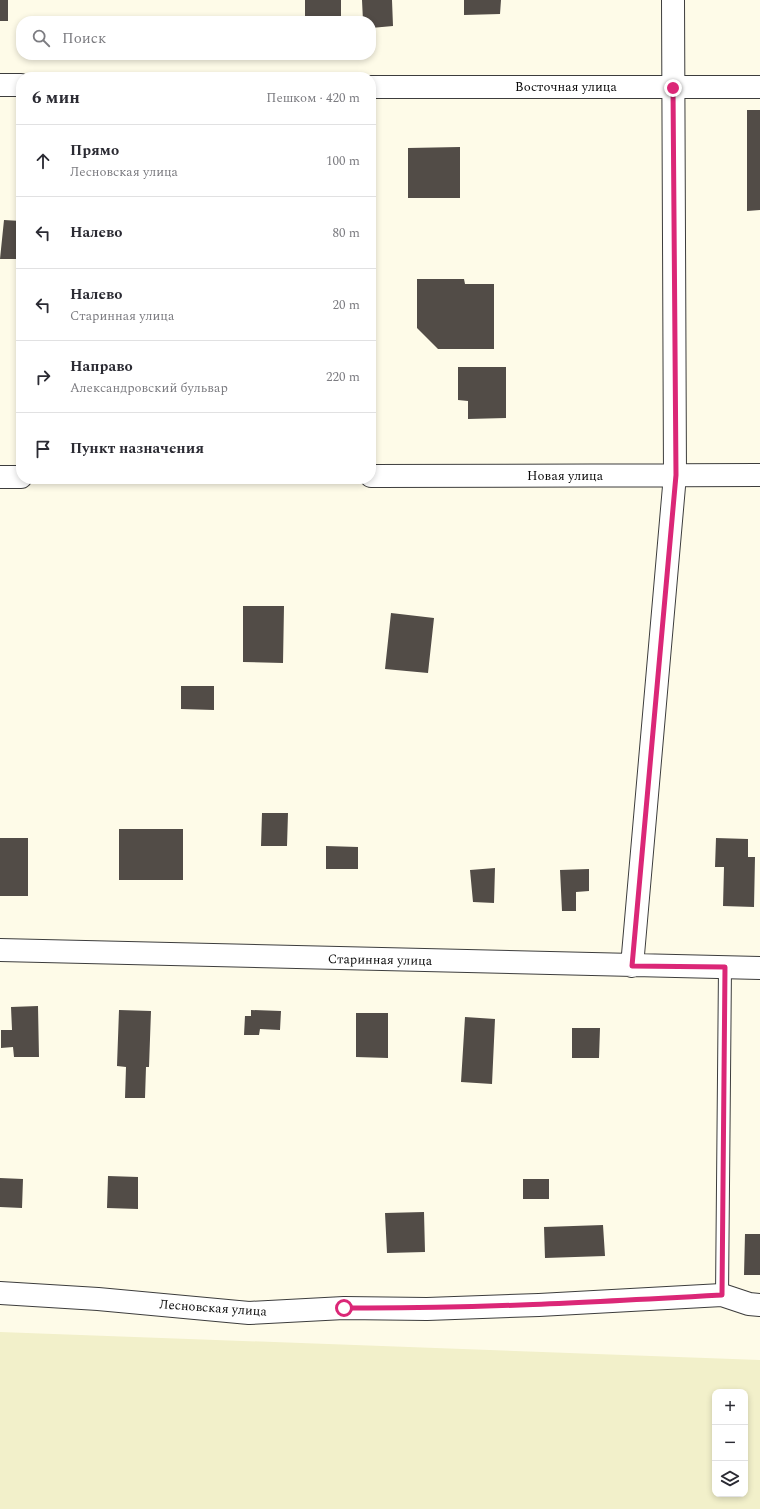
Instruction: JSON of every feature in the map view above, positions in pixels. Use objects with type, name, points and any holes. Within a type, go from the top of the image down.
[{"type":"street","points":[[632,966],[676,475],[673,0]]},
{"type":"street","points":[[0,85],[16,85]]},
{"type":"street","name":"Восточная улица","points":[[376,87],[760,87]]},
{"type":"street","name":"Новая улица","points":[[376,476],[760,475]]},
{"type":"street","points":[[0,477],[16,477]]},
{"type":"street","name":"Старинная улица","points":[[0,950],[760,968]]},
{"type":"street","name":"Лесновская улица","points":[[0,1293],[98,1299],[249,1313],[344,1308],[427,1309],[539,1305],[722,1295],[749,1304],[760,1305]]},
{"type":"lane","points":[[722,1295],[725,967]]},
{"type":"shaded area","points":[[0,1332],[760,1360],[760,1509],[0,1509]]},
{"type":"building","points":[[0,0],[8,0],[8,21],[0,21]]},
{"type":"building","points":[[305,0],[341,0],[341,16],[305,16]]},
{"type":"building","points":[[362,0],[392,0],[393,26],[376,28],[376,16],[363,16]]},
{"type":"building","points":[[464,0],[501,0],[500,14],[464,15]]},
{"type":"building","points":[[747,110],[760,110],[760,210],[747,211]]},
{"type":"building","points":[[460,147],[460,198],[408,198],[408,148]]},
{"type":"building","points":[[4,220],[16,221],[16,259],[0,259]]},
{"type":"building","points":[[417,279],[464,279],[465,284],[494,284],[494,349],[438,349],[417,328]]},
{"type":"building","points":[[458,367],[506,367],[506,418],[468,419],[468,401],[458,400]]},
{"type":"building","points":[[243,606],[284,606],[283,663],[243,662]]},
{"type":"building","points":[[391,613],[434,618],[428,673],[385,669]]},
{"type":"building","points":[[181,686],[214,686],[214,710],[181,709]]},
{"type":"building","points":[[262,813],[288,813],[287,846],[261,846]]},
{"type":"building","points":[[119,829],[183,829],[183,880],[119,880]]},
{"type":"building","points":[[0,838],[28,838],[28,896],[0,896]]},
{"type":"building","points":[[716,838],[748,839],[748,857],[755,857],[754,907],[723,906],[724,867],[715,867]]},
{"type":"building","points":[[326,846],[358,847],[358,869],[326,869]]},
{"type":"building","points":[[495,868],[494,903],[473,902],[470,870]]},
{"type":"building","points":[[589,869],[589,891],[576,892],[576,911],[562,911],[560,870]]},
{"type":"building","points":[[38,1006],[39,1057],[14,1057],[13,1047],[1,1048],[1,1030],[12,1030],[11,1007]]},
{"type":"building","points":[[119,1010],[151,1011],[149,1067],[146,1067],[145,1098],[125,1098],[126,1067],[117,1066]]},
{"type":"building","points":[[251,1010],[281,1011],[280,1030],[260,1029],[259,1035],[244,1035],[245,1016],[251,1016]]},
{"type":"building","points":[[356,1013],[388,1013],[388,1058],[356,1057]]},
{"type":"building","points":[[465,1017],[495,1019],[492,1084],[461,1082]]},
{"type":"building","points":[[572,1028],[600,1028],[599,1058],[572,1058]]},
{"type":"building","points":[[108,1176],[138,1177],[138,1209],[107,1208]]},
{"type":"building","points":[[0,1178],[23,1179],[22,1208],[0,1207]]},
{"type":"building","points":[[523,1179],[549,1179],[549,1199],[523,1199]]},
{"type":"building","points":[[424,1212],[425,1252],[387,1253],[385,1213]]},
{"type":"building","points":[[603,1225],[605,1256],[545,1258],[544,1227]]},
{"type":"building","points":[[745,1234],[760,1234],[760,1275],[744,1275]]},
{"type":"route","points":[[344,1308],[427,1309],[539,1305],[722,1295],[725,967],[632,966],[676,475],[673,88]]}]
